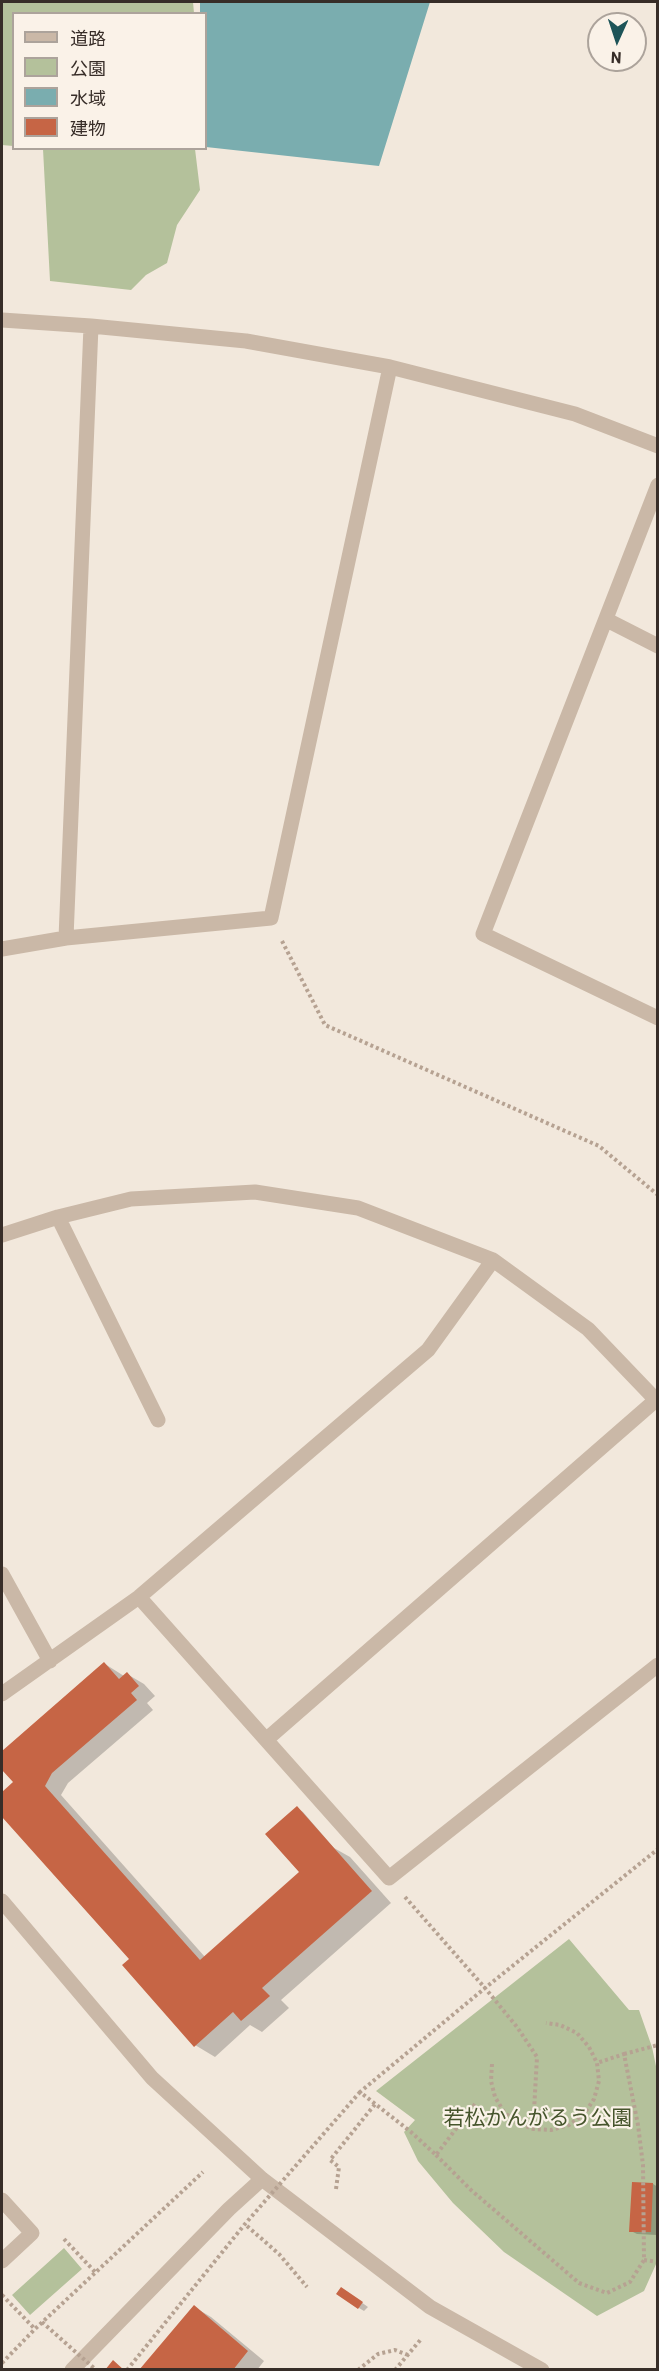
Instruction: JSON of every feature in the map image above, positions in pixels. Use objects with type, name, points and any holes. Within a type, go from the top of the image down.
[{"type":"street","points":[[2,320],[246,341],[390,367],[575,414],[657,446]]},
{"type":"street","points":[[66,938],[91,326]]},
{"type":"street","points":[[2,949],[66,938],[271,918],[390,367]]},
{"type":"street","points":[[657,485],[607,620],[483,934],[657,1018]]},
{"type":"street","points":[[607,620],[657,646]]},
{"type":"street","points":[[2,1235],[58,1216],[131,1199],[255,1192],[358,1208],[493,1260],[588,1329],[657,1401],[267,1739]]},
{"type":"street","points":[[58,1216],[158,1419]]},
{"type":"street","points":[[2,1694],[139,1597],[429,1350],[493,1260]]},
{"type":"street","points":[[2,1574],[50,1661]]},
{"type":"street","points":[[139,1597],[389,1878],[657,1665]]},
{"type":"street","points":[[2,1901],[152,2078],[262,2179],[430,2307],[542,2370]]},
{"type":"street","points":[[72,2370],[229,2209],[262,2179]]},
{"type":"street","points":[[2,2200],[32,2234],[2,2261]]},
{"type":"path","points":[[271,918],[325,1025],[599,1146],[657,1195]]},
{"type":"path","points":[[127,2370],[245,2224],[360,2092],[484,1988],[657,1849]]},
{"type":"path","points":[[389,1878],[517,2027],[537,2057],[533,2129]]},
{"type":"path","points":[[492,2064],[491,2081],[495,2097],[504,2112],[517,2122],[533,2129],[551,2130],[569,2125],[584,2114],[594,2099],[599,2081],[597,2063],[589,2046],[577,2033],[560,2025],[546,2023]]},
{"type":"path","points":[[597,2063],[657,2045]]},
{"type":"path","points":[[360,2092],[436,2155],[479,2196],[579,2283],[607,2293],[630,2282],[644,2260],[643,2165],[631,2083],[624,2054]]},
{"type":"path","points":[[336,2189],[339,2167],[330,2160],[376,2103]]},
{"type":"path","points":[[436,2155],[475,2104]]},
{"type":"path","points":[[2,2363],[42,2322],[203,2172]]},
{"type":"path","points":[[245,2224],[279,2254],[307,2287]]},
{"type":"path","points":[[64,2239],[96,2273]]},
{"type":"path","points":[[644,2260],[657,2262]]},
{"type":"path","points":[[2,2295],[35,2329]]},
{"type":"path","points":[[42,2322],[96,2370]]},
{"type":"path","points":[[395,2370],[422,2338]]},
{"type":"path","points":[[358,2370],[378,2354],[395,2350],[408,2355]]},
{"type":"green space","points":[[2,2],[193,2],[194,12],[12,12],[12,146],[2,145]]},
{"type":"green space","points":[[43,150],[195,150],[200,190],[177,225],[167,263],[146,275],[131,290],[50,281]]},
{"type":"green space","name":"若松かんがるう公園","points":[[569,1939],[629,2010],[639,2010],[652,2047],[657,2071],[657,2262],[644,2291],[597,2316],[504,2252],[453,2203],[418,2161],[404,2132],[415,2120],[376,2091]]},
{"type":"green space","points":[[64,2248],[82,2269],[30,2315],[12,2295]]},
{"type":"water","points":[[200,2],[430,2],[379,166],[207,147],[207,12],[200,12]]},
{"type":"building","points":[[104,1662],[119,1679],[127,1672],[139,1686],[131,1693],[137,1700],[52,1773],[45,1786],[200,1960],[299,1872],[265,1834],[297,1806],[372,1891],[262,1988],[270,1996],[241,2021],[233,2012],[194,2047],[122,1965],[129,1959],[2,1817],[2,1792],[13,1782],[2,1770],[2,1751]]},
{"type":"building","points":[[632,2182],[653,2183],[651,2232],[629,2232]]},
{"type":"building","points":[[341,2287],[363,2302],[358,2309],[336,2294]]},
{"type":"building","points":[[194,2305],[248,2351],[233,2370],[139,2370]]},
{"type":"building","points":[[113,2360],[124,2370],[105,2370]]}]
